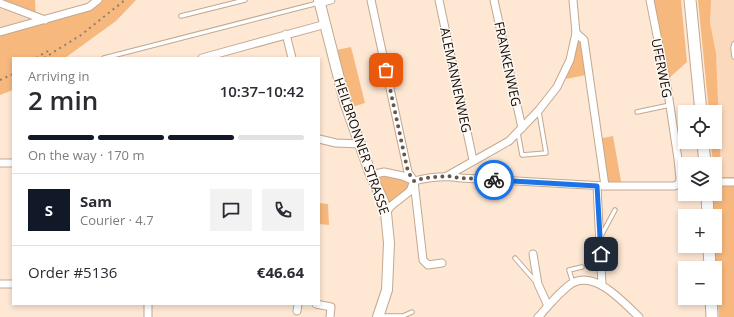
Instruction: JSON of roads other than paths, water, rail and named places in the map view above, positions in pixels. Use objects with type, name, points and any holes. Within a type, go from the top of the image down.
[{"type":"main road","points":[[690,0],[700,105]]},
{"type":"street","points":[[0,32],[89,8],[98,0]]},
{"type":"street","points":[[319,1],[331,0]]},
{"type":"street","points":[[371,0],[408,172],[414,181],[423,260],[428,265],[442,263]]},
{"type":"street","name":"ALEMANNENWEG","points":[[439,0],[473,160]]},
{"type":"street","name":"FRANKENWEG","points":[[494,0],[520,130]]},
{"type":"street","points":[[447,176],[508,141],[539,110],[557,87],[570,60],[576,33],[573,0]]},
{"type":"street","name":"UFERWEG","points":[[605,186],[674,186],[679,184],[678,159],[670,105],[650,0]]},
{"type":"street","name":"HEILBRONNER STRASSE","points":[[319,1],[344,96],[371,175],[383,201],[386,213],[389,242],[387,290],[378,316]]},
{"type":"street","points":[[0,3],[45,20]]},
{"type":"street","points":[[211,57],[228,55],[286,34],[326,24]]},
{"type":"street","points":[[371,175],[384,172],[403,176],[414,181],[425,178],[447,176],[605,186],[584,40],[576,33]]},
{"type":"street","points":[[286,34],[292,57]]},
{"type":"street","points":[[320,139],[336,143],[361,144]]},
{"type":"street","points":[[0,163],[12,163]]},
{"type":"street","points":[[386,213],[391,206],[410,191],[414,181]]},
{"type":"street","points":[[722,182],[734,182]]},
{"type":"street","points":[[597,186],[602,285]]},
{"type":"street","points":[[533,254],[538,284],[548,306]]},
{"type":"street","points":[[538,317],[569,285],[578,281],[592,281],[602,285],[639,317]]},
{"type":"street","points":[[0,284],[12,284]]},
{"type":"street","points":[[148,305],[148,317]]},
{"type":"street","points":[[320,305],[331,308],[330,317]]},
{"type":"lane","points":[[181,16],[245,0]]},
{"type":"lane","points":[[108,57],[319,1]]},
{"type":"lane","points":[[734,44],[732,48],[734,57]]},
{"type":"lane","points":[[637,112],[670,105]]},
{"type":"lane","points":[[520,130],[522,155],[546,153],[539,110]]},
{"type":"lane","points":[[600,238],[615,210]]},
{"type":"lane","points":[[515,258],[538,284]]},
{"type":"lane","points":[[573,283],[569,270],[582,268]]},
{"type":"lane","points":[[378,316],[403,316],[412,312]]},
{"type":"railway","points":[[46,57],[81,35],[125,0]]},
{"type":"railway","points":[[38,57],[48,51]]},
{"type":"railway","points":[[0,80],[12,74]]}]
